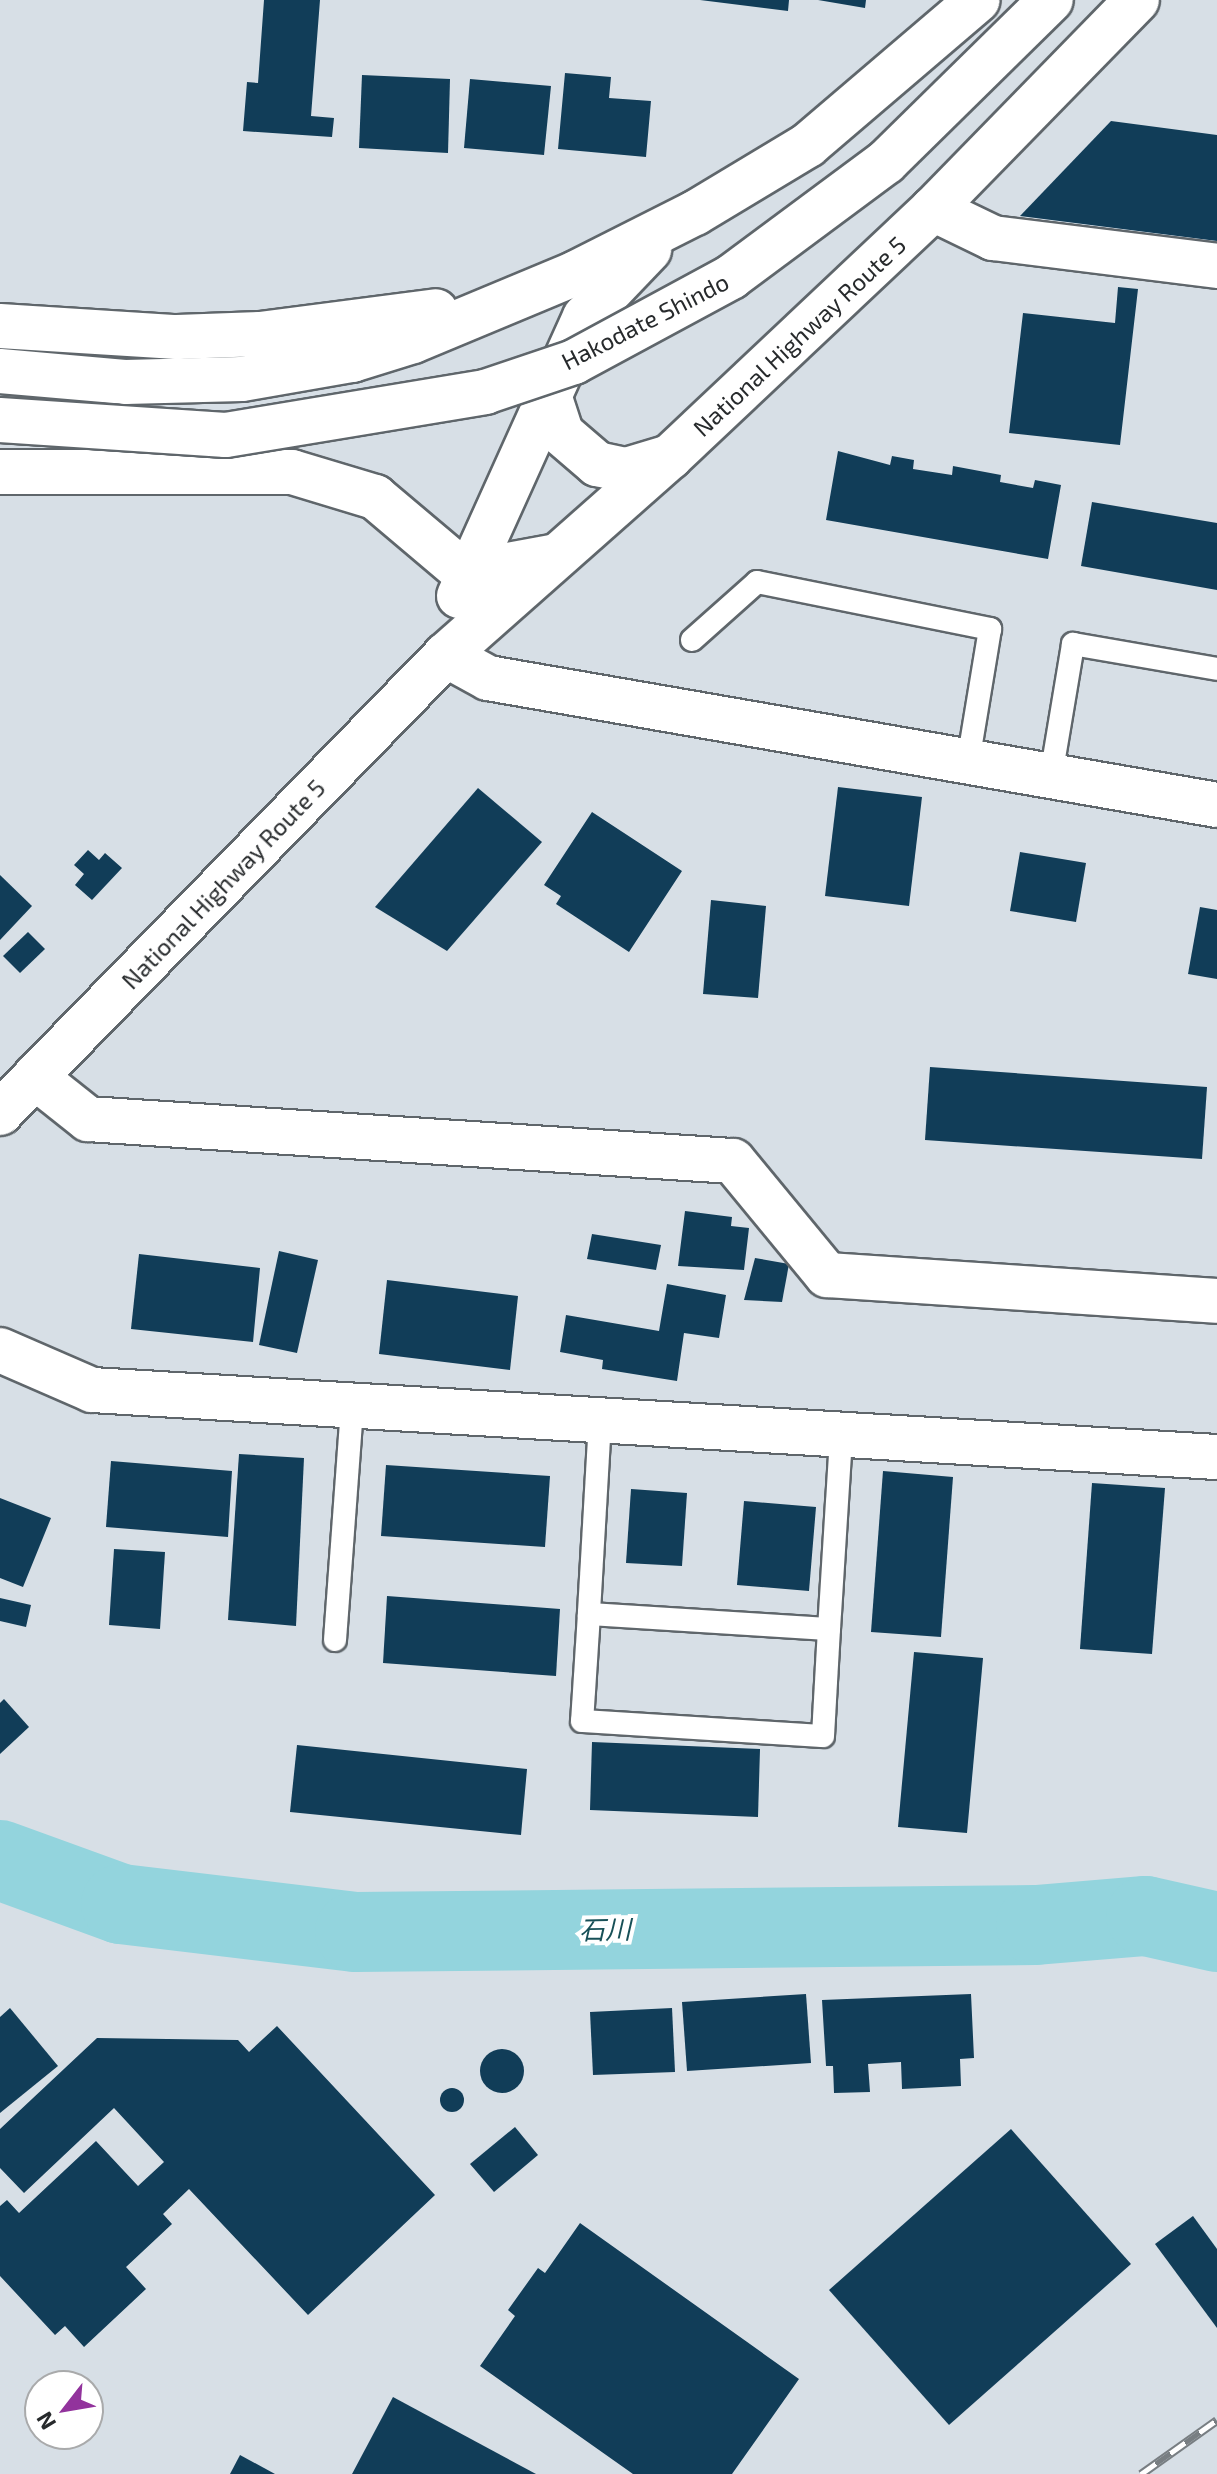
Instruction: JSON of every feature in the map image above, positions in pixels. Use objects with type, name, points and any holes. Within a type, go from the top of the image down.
[{"type":"main road","points":[[0,371],[125,382],[242,379],[352,360],[504,301],[695,213],[808,145],[978,0]]},
{"type":"main road","name":"Hakodate Shindo","points":[[0,420],[226,435],[470,395],[574,362],[731,277],[874,171],[1051,0]]},
{"type":"main road","name":"National Highway Route 5","points":[[0,1113],[446,655],[563,555],[933,209],[1137,0]]},
{"type":"main road","points":[[933,209],[993,238],[1217,266]]},
{"type":"main road","points":[[695,213],[633,264],[585,317],[465,573],[446,655],[488,678],[1217,805]]},
{"type":"main road","points":[[0,326],[109,336],[260,334],[504,301]]},
{"type":"main road","points":[[549,395],[561,433],[597,464],[626,470],[670,457]]},
{"type":"main road","points":[[0,472],[292,472],[375,497],[465,573]]},
{"type":"main road","points":[[465,573],[563,555]]},
{"type":"main road","points":[[35,1077],[88,1119],[733,1161],[827,1275],[1217,1301]]},
{"type":"main road","points":[[0,1350],[92,1390],[1217,1457]]},
{"type":"lane","points":[[692,640],[757,582],[990,629],[968,762]]},
{"type":"lane","points":[[1051,776],[1073,644],[1217,669]]},
{"type":"lane","points":[[335,1640],[352,1406]]},
{"type":"lane","points":[[600,1421],[582,1721],[612,1723],[823,1736],[841,1436]]},
{"type":"lane","points":[[589,1614],[829,1629]]},
{"type":"building","points":[[264,0],[320,0],[311,116],[334,118],[332,137],[243,131],[247,82],[258,83]]},
{"type":"building","points":[[700,0],[789,0],[788,11]]},
{"type":"building","points":[[818,0],[866,0],[865,8]]},
{"type":"building","points":[[565,73],[611,77],[609,98],[651,101],[646,157],[558,149]]},
{"type":"building","points":[[362,75],[450,79],[448,153],[359,148]]},
{"type":"building","points":[[470,79],[551,86],[544,155],[464,148]]},
{"type":"building","points":[[1111,121],[1217,135],[1217,241],[1020,216]]},
{"type":"building","points":[[1118,287],[1138,289],[1120,445],[1009,433],[1023,313],[1115,323]]},
{"type":"building","points":[[838,451],[890,465],[892,456],[914,460],[913,469],[952,475],[953,466],[1001,475],[1000,482],[1033,488],[1035,480],[1061,485],[1048,559],[826,520]]},
{"type":"building","points":[[1092,502],[1217,523],[1217,590],[1081,566]]},
{"type":"building","points":[[838,787],[922,797],[909,906],[825,896]]},
{"type":"building","points":[[478,788],[542,842],[447,951],[375,907]]},
{"type":"building","points":[[592,812],[682,871],[629,952],[556,904],[561,896],[544,885]]},
{"type":"building","points":[[88,850],[99,860],[105,853],[122,868],[92,900],[75,885],[84,874],[74,865]]},
{"type":"building","points":[[1020,852],[1086,863],[1076,922],[1010,911]]},
{"type":"building","points":[[0,875],[32,906],[0,940]]},
{"type":"building","points":[[711,900],[766,906],[758,998],[703,994]]},
{"type":"building","points":[[1200,907],[1217,910],[1217,979],[1188,974]]},
{"type":"building","points":[[28,932],[45,949],[20,973],[3,956]]},
{"type":"building","points":[[930,1067],[1207,1087],[1202,1159],[925,1140]]},
{"type":"building","points":[[685,1211],[732,1217],[731,1226],[749,1228],[744,1270],[678,1266]]},
{"type":"building","points":[[592,1234],[661,1245],[656,1270],[587,1259]]},
{"type":"building","points":[[279,1251],[318,1260],[297,1353],[259,1345]]},
{"type":"building","points":[[139,1254],[260,1268],[253,1342],[131,1329]]},
{"type":"building","points":[[755,1258],[789,1264],[782,1302],[744,1300]]},
{"type":"building","points":[[387,1280],[518,1296],[510,1370],[379,1354]]},
{"type":"building","points":[[667,1284],[726,1295],[719,1338],[684,1333],[677,1381],[602,1369],[603,1360],[560,1352],[566,1315],[659,1331]]},
{"type":"building","points":[[239,1454],[304,1458],[296,1626],[228,1620]]},
{"type":"building","points":[[111,1461],[232,1471],[228,1537],[106,1527]]},
{"type":"building","points":[[386,1465],[550,1476],[545,1547],[381,1536]]},
{"type":"building","points":[[883,1471],[953,1477],[941,1637],[871,1632]]},
{"type":"building","points":[[1092,1483],[1165,1488],[1152,1654],[1080,1649]]},
{"type":"building","points":[[631,1489],[687,1493],[682,1566],[626,1563]]},
{"type":"building","points":[[0,1498],[51,1518],[23,1587],[0,1578]]},
{"type":"building","points":[[744,1501],[816,1507],[809,1591],[737,1585]]},
{"type":"building","points":[[114,1549],[165,1552],[160,1629],[109,1625]]},
{"type":"building","points":[[387,1596],[560,1609],[556,1676],[383,1663]]},
{"type":"building","points":[[0,1598],[31,1605],[26,1627],[0,1621]]},
{"type":"building","points":[[914,1652],[983,1658],[967,1833],[898,1827]]},
{"type":"building","points":[[4,1699],[29,1727],[0,1754],[0,1703]]},
{"type":"building","points":[[592,1742],[760,1749],[758,1817],[590,1810]]},
{"type":"building","points":[[297,1745],[527,1769],[521,1835],[290,1812]]},
{"type":"building","points":[[806,1994],[811,2063],[687,2071],[682,2002]]},
{"type":"building","points":[[971,1994],[974,2058],[960,2059],[961,2086],[902,2089],[901,2062],[868,2064],[870,2092],[834,2093],[833,2066],[826,2066],[822,2000]]},
{"type":"building","points":[[10,2008],[58,2066],[0,2113],[0,2017]]},
{"type":"building","points":[[672,2008],[675,2072],[593,2075],[590,2012]]},
{"type":"building","points":[[277,2026],[435,2195],[308,2315],[189,2189],[163,2214],[172,2224],[126,2267],[146,2289],[84,2347],[65,2326],[55,2335],[0,2276],[0,2206],[7,2200],[19,2213],[96,2141],[138,2186],[164,2162],[114,2108],[24,2193],[0,2168],[0,2129],[97,2038],[238,2040],[249,2052]]},
{"type":"building","points":[[502,2049],[518,2055],[524,2071],[518,2087],[502,2093],[486,2087],[480,2071],[486,2055]]},
{"type":"building","points":[[452,2088],[463,2095],[464,2100],[457,2111],[452,2112],[441,2105],[440,2100],[447,2089]]},
{"type":"building","points":[[515,2127],[538,2155],[494,2192],[470,2164]]},
{"type":"building","points":[[1011,2129],[1131,2264],[949,2425],[829,2290]]},
{"type":"building","points":[[1193,2216],[1217,2249],[1217,2328],[1155,2244]]},
{"type":"building","points":[[580,2223],[799,2379],[732,2474],[633,2474],[480,2366],[515,2316],[508,2310],[538,2268],[545,2273]]},
{"type":"building","points":[[393,2397],[536,2474],[352,2474]]},
{"type":"building","points":[[240,2455],[275,2474],[230,2474]]},
{"type":"waterway","name":"石川","points":[[0,1860],[121,1904],[355,1932],[1036,1925],[1146,1916],[1217,1932]]},
{"type":"railway","points":[[1141,2474],[1217,2420]]}]
